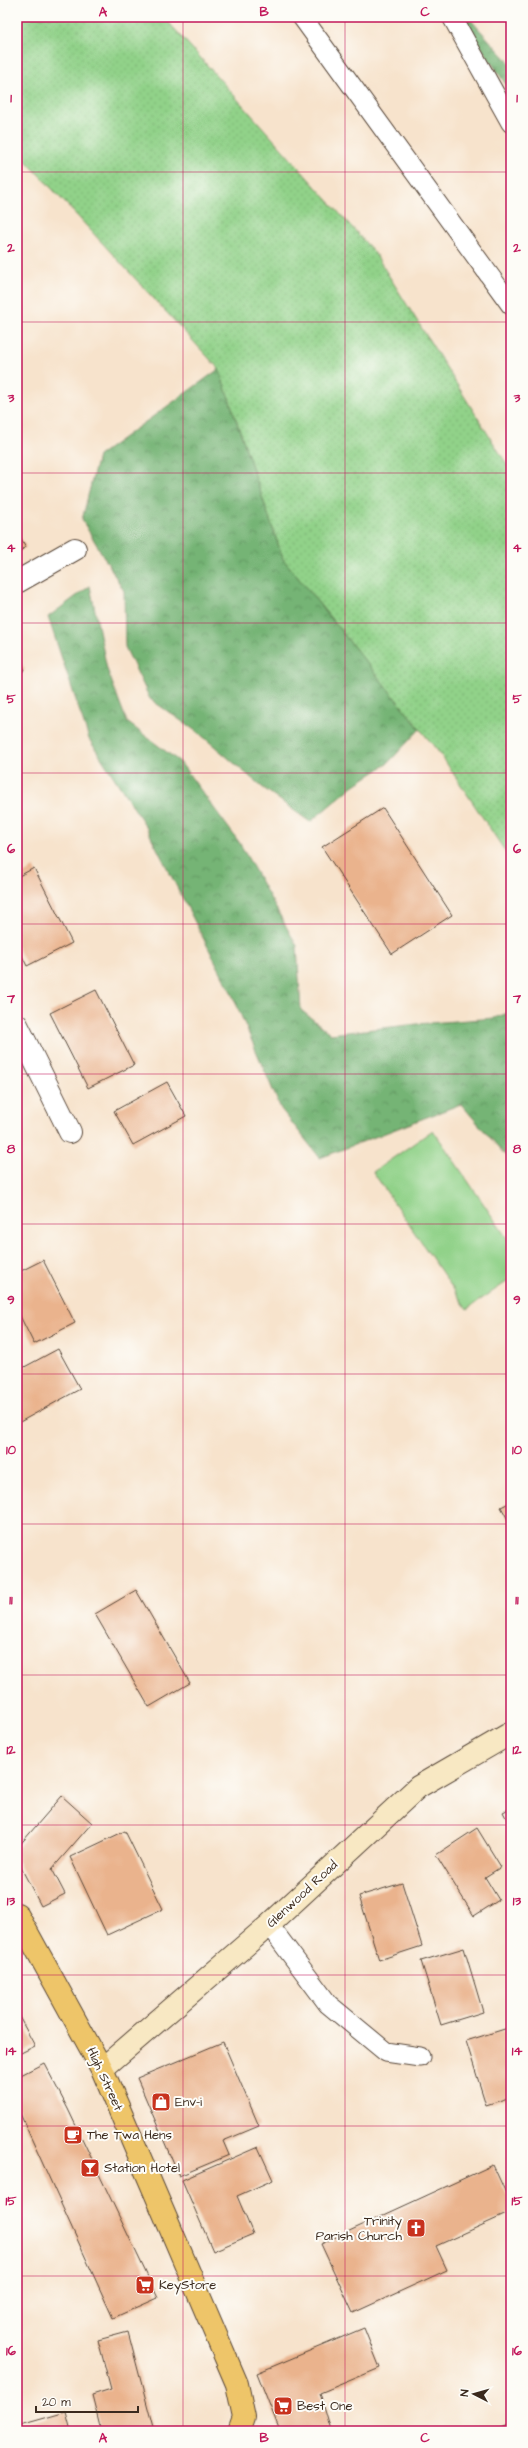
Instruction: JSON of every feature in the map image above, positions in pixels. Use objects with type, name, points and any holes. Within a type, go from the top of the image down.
[{"type":"main road","name":"High Street","points":[[17,1914],[102,2069],[237,2384],[244,2417],[239,2431]]},
{"type":"street","points":[[17,582],[75,549]]},
{"type":"street","points":[[17,1025],[70,1132]]},
{"type":"street","name":"Glenwood Road","points":[[102,2069],[269,1925],[418,1787],[511,1733]]},
{"type":"lane","points":[[302,17],[511,305]]},
{"type":"lane","points":[[452,17],[511,123]]},
{"type":"lane","points":[[269,1925],[328,2004],[386,2052],[420,2057]]},
{"type":"green space","points":[[17,17],[164,17],[374,252],[511,471],[511,860],[441,755],[283,559],[219,369],[17,151]]},
{"type":"green space","points":[[461,17],[468,17],[511,64],[511,92]]},
{"type":"green space","points":[[219,369],[283,559],[420,729],[387,764],[353,786],[310,822],[262,787],[200,734],[150,699],[125,647],[124,591],[82,520],[98,456]]},
{"type":"green space","points":[[90,586],[107,669],[127,722],[180,762],[239,842],[297,946],[301,1010],[331,1034],[417,1024],[494,1018],[511,1012],[511,1153],[506,1156],[461,1104],[320,1158],[281,1109],[231,992],[145,825],[89,739],[48,617]]},
{"type":"green space","points":[[433,1130],[511,1244],[511,1279],[467,1309],[373,1172]]},
{"type":"building","points":[[17,532],[26,547],[17,553]]},
{"type":"building","points":[[17,656],[25,670],[17,674]]},
{"type":"building","points":[[383,808],[452,915],[392,954],[322,847]]},
{"type":"building","points":[[34,868],[72,943],[27,966],[17,946],[17,877]]},
{"type":"building","points":[[96,990],[134,1065],[88,1088],[50,1013]]},
{"type":"building","points":[[167,1082],[186,1116],[133,1145],[114,1111]]},
{"type":"building","points":[[43,1260],[75,1323],[34,1344],[17,1310],[17,1273]]},
{"type":"building","points":[[58,1349],[80,1389],[18,1423],[17,1371]]},
{"type":"building","points":[[511,1502],[511,1525],[501,1507]]},
{"type":"building","points":[[136,1590],[190,1683],[149,1707],[95,1614]]},
{"type":"building","points":[[62,1796],[92,1823],[52,1869],[65,1894],[41,1906],[17,1860],[17,1848]]},
{"type":"building","points":[[511,1808],[511,1827],[503,1812]]},
{"type":"building","points":[[477,1828],[501,1867],[485,1877],[499,1900],[474,1916],[436,1855]]},
{"type":"building","points":[[125,1831],[163,1909],[107,1935],[70,1857]]},
{"type":"building","points":[[402,1883],[422,1946],[379,1960],[359,1896]]},
{"type":"building","points":[[464,1948],[483,2012],[441,2025],[421,1961]]},
{"type":"building","points":[[17,2013],[35,2046],[17,2055]]},
{"type":"building","points":[[508,2028],[511,2036],[511,2097],[486,2105],[466,2041]]},
{"type":"building","points":[[223,2042],[259,2126],[223,2141],[229,2155],[179,2176],[137,2078]]},
{"type":"building","points":[[44,2063],[68,2109],[158,2298],[113,2318],[17,2107],[17,2077]]},
{"type":"building","points":[[258,2147],[273,2180],[237,2196],[253,2234],[213,2251],[182,2180]]},
{"type":"building","name":"Trinity Parish Church","points":[[493,2165],[511,2204],[511,2212],[436,2246],[447,2270],[353,2313],[321,2244]]},
{"type":"building","points":[[364,2328],[380,2368],[320,2393],[331,2431],[280,2431],[257,2373]]},
{"type":"building","points":[[128,2332],[154,2431],[101,2431],[92,2395],[111,2389],[98,2340]]},
{"type":"building","points":[[66,2412],[71,2431],[17,2431],[17,2426]]},
{"type":"building","points":[[511,2423],[511,2431],[492,2431]]},
{"type":"place","name":"Env-i","points":[[161,2102]]},
{"type":"place","name":"The Twa Hens","points":[[73,2135]]},
{"type":"place","name":"Station Hotel","points":[[90,2168]]},
{"type":"place","name":"Trinity Parish Church","points":[[416,2228]]},
{"type":"place","name":"KeyStore","points":[[145,2285]]},
{"type":"place","name":"Best One","points":[[283,2406]]}]
